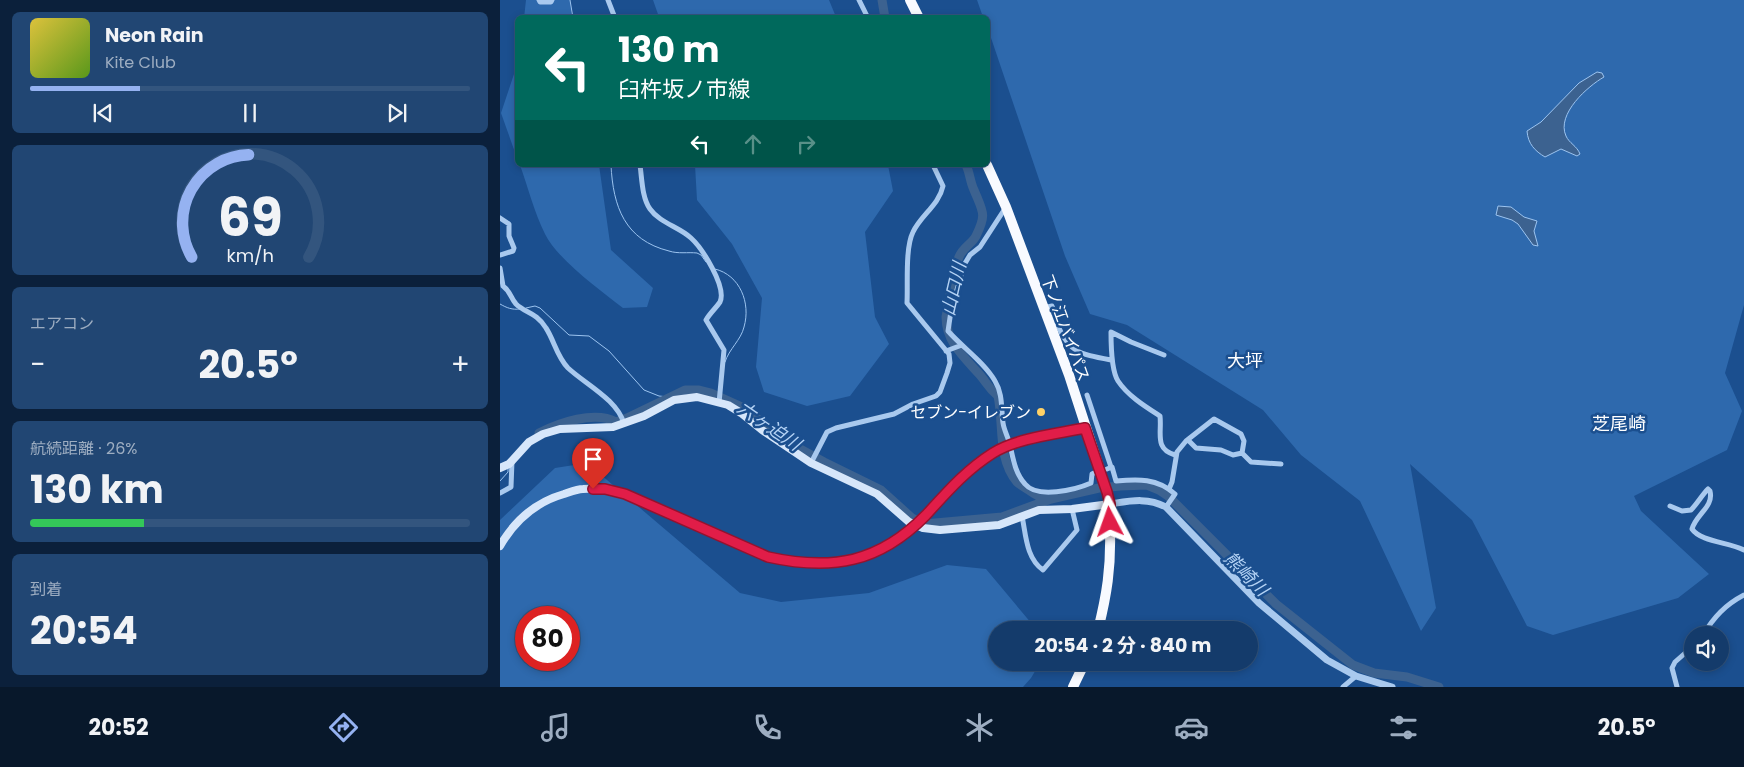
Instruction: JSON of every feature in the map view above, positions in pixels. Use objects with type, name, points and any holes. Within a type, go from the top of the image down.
[{"type":"highway","points":[[910,0],[918,15]]},
{"type":"highway","name":"下ノ江バイパス","points":[[988,167],[1006,208],[1068,375],[1092,448],[1099,476],[1107,492],[1110,504],[1110,560],[1107,594],[1100,621]]},
{"type":"highway","points":[[1073,687],[1081,671]]},
{"type":"main road","points":[[500,468],[511,463],[529,442],[543,434],[560,429],[613,427],[624,421],[644,416],[674,400],[697,397],[728,405],[762,430],[812,461],[878,494],[909,522],[923,528],[940,530],[999,524],[1039,510],[1072,509],[1110,504]]},
{"type":"main road","points":[[500,546],[518,521],[533,508],[552,497],[581,489],[605,489],[625,494],[768,557],[793,563],[826,564],[851,561],[874,553],[908,531],[925,516],[953,484],[972,467],[997,450],[1083,423]]},
{"type":"street","points":[[538,0],[540,2],[551,2],[552,0]]},
{"type":"street","points":[[608,0],[614,15]]},
{"type":"street","points":[[859,0],[866,15]]},
{"type":"street","points":[[640,167],[645,198],[650,209],[660,218],[692,239],[712,268],[722,290],[720,301],[706,320],[724,350],[719,402]]},
{"type":"street","points":[[812,461],[827,432],[836,428],[894,414],[913,404],[936,396],[940,392],[950,363],[949,354],[907,303],[912,233],[941,194],[943,186],[933,167]]},
{"type":"street","points":[[1006,208],[980,247],[970,255],[964,265],[948,322],[948,331],[985,368],[995,381],[1000,394],[1003,424],[1012,460],[1025,484],[1036,491],[1048,493],[1091,484],[1092,474],[1099,476]]},
{"type":"street","points":[[500,218],[509,224],[514,248],[513,252],[500,255]]},
{"type":"street","points":[[500,268],[503,286],[509,289],[516,304],[541,321],[567,366],[602,395],[624,421]]},
{"type":"street","points":[[1043,308],[1052,306],[1064,338],[1076,351],[1085,355],[1112,360]]},
{"type":"street","points":[[1164,354],[1110,332],[1112,360],[1117,380],[1144,407],[1160,416],[1162,445],[1167,452],[1175,455]]},
{"type":"street","points":[[947,350],[961,345]]},
{"type":"street","points":[[1087,395],[1109,468],[1116,481],[1146,480],[1155,482],[1169,489],[1174,495],[1167,506]]},
{"type":"street","points":[[1083,423],[1093,415]]},
{"type":"street","points":[[1169,489],[1174,470],[1175,455],[1188,440],[1214,419],[1241,434],[1244,441],[1242,453]]},
{"type":"street","points":[[1188,440],[1196,448],[1221,450],[1233,455],[1242,453]]},
{"type":"street","points":[[1092,448],[1103,444]]},
{"type":"street","points":[[1242,453],[1251,462],[1282,464]]},
{"type":"street","points":[[500,493],[511,487],[511,463]]},
{"type":"street","points":[[1670,506],[1682,510],[1691,510],[1703,498],[1705,492],[1710,491],[1710,503],[1693,523],[1692,528],[1696,535],[1744,550]]},
{"type":"street","points":[[1110,504],[1143,499],[1167,506],[1259,603],[1327,660],[1356,676],[1392,687]]},
{"type":"street","points":[[1022,516],[1031,556],[1036,565],[1043,570],[1077,530],[1072,509]]},
{"type":"street","points":[[1709,626],[1727,605],[1744,595]]},
{"type":"street","points":[[1677,687],[1672,668],[1675,662],[1684,654]]},
{"type":"street","points":[[1343,687],[1356,676]]},
{"type":"shaded area","points":[[526,0],[570,0],[572,15],[524,15]]},
{"type":"shaded area","points":[[653,0],[829,0],[835,15],[658,15]]},
{"type":"shaded area","points":[[977,0],[1744,0],[1744,305],[1725,373],[1742,411],[1727,450],[1634,496],[1641,511],[1709,574],[1678,598],[1553,635],[1527,626],[1472,520],[1410,464],[1436,608],[1421,631],[1360,501],[1301,455],[1263,410],[1127,325],[1090,314],[1065,256],[990,35],[990,15],[982,15]]},
{"type":"shaded area","points":[[515,71],[515,152],[501,113]]},
{"type":"shaded area","points":[[1597,72],[1602,73],[1604,77],[1582,94],[1569,110],[1565,119],[1564,128],[1566,136],[1580,154],[1577,156],[1561,149],[1545,157],[1541,155],[1530,143],[1527,131],[1541,122],[1579,83]]},
{"type":"shaded area","points":[[521,167],[599,167],[611,250],[653,288],[647,307],[623,308],[580,274],[551,244],[534,208]]},
{"type":"shaded area","points":[[695,167],[888,167],[893,191],[865,232],[875,317],[889,344],[850,396],[807,406],[764,392],[756,367],[762,298],[732,244],[697,200]]},
{"type":"shaded area","points":[[1498,206],[1511,207],[1524,217],[1537,221],[1534,231],[1538,246],[1533,245],[1518,224],[1496,215]]},
{"type":"shaded area","points":[[587,463],[740,593],[781,602],[869,593],[947,565],[986,569],[1029,621],[988,621],[988,671],[1035,671],[1023,687],[500,687],[500,520],[555,468]]},
{"type":"waterway","points":[[570,0],[572,15]]},
{"type":"waterway","name":"山口川","points":[[882,0],[884,15]]},
{"type":"waterway","points":[[611,167],[612,180],[619,208],[624,220],[632,230],[654,246],[672,252],[697,253],[706,262]]},
{"type":"waterway","name":"山口川","points":[[967,167],[983,218],[976,236],[965,248],[957,264],[946,317],[949,334],[957,349],[998,396],[1004,452],[1011,473],[1021,485],[1040,497],[1051,499]]},
{"type":"waterway","points":[[715,269],[724,272],[737,284],[742,291],[746,309],[744,327],[725,362]]},
{"type":"waterway","points":[[500,304],[520,309]]},
{"type":"waterway","points":[[526,308],[535,306],[540,308],[569,335],[589,336],[609,351],[644,390],[659,396],[668,397]]},
{"type":"waterway","name":"六ヶ迫川","points":[[539,433],[577,419],[598,417],[616,422],[685,390],[699,390],[711,393],[742,407],[791,444],[881,490],[912,518],[924,524],[1002,517],[1051,499],[1099,488],[1147,485],[1168,496],[1276,604],[1353,665],[1374,673],[1407,677],[1439,687]]},
{"type":"waterway","name":"六ヶ迫川","points":[[500,481],[508,472],[508,468]]},
{"type":"place","name":"セブン-イレブン","points":[[1041,412]]},
{"type":"district","name":"大坪","points":[[1245,361]]},
{"type":"district","name":"芝尾崎","points":[[1619,424]]},
{"type":"route","points":[[593,489],[605,489],[625,494],[768,557],[793,563],[826,564],[851,561],[874,553],[908,531],[925,516],[953,484],[972,467],[995,451],[1019,442],[1085,428],[1107,492],[1110,504],[1110,522]]},
{"type":"water label","name":"熊崎川","points":[[1246,574]]}]
